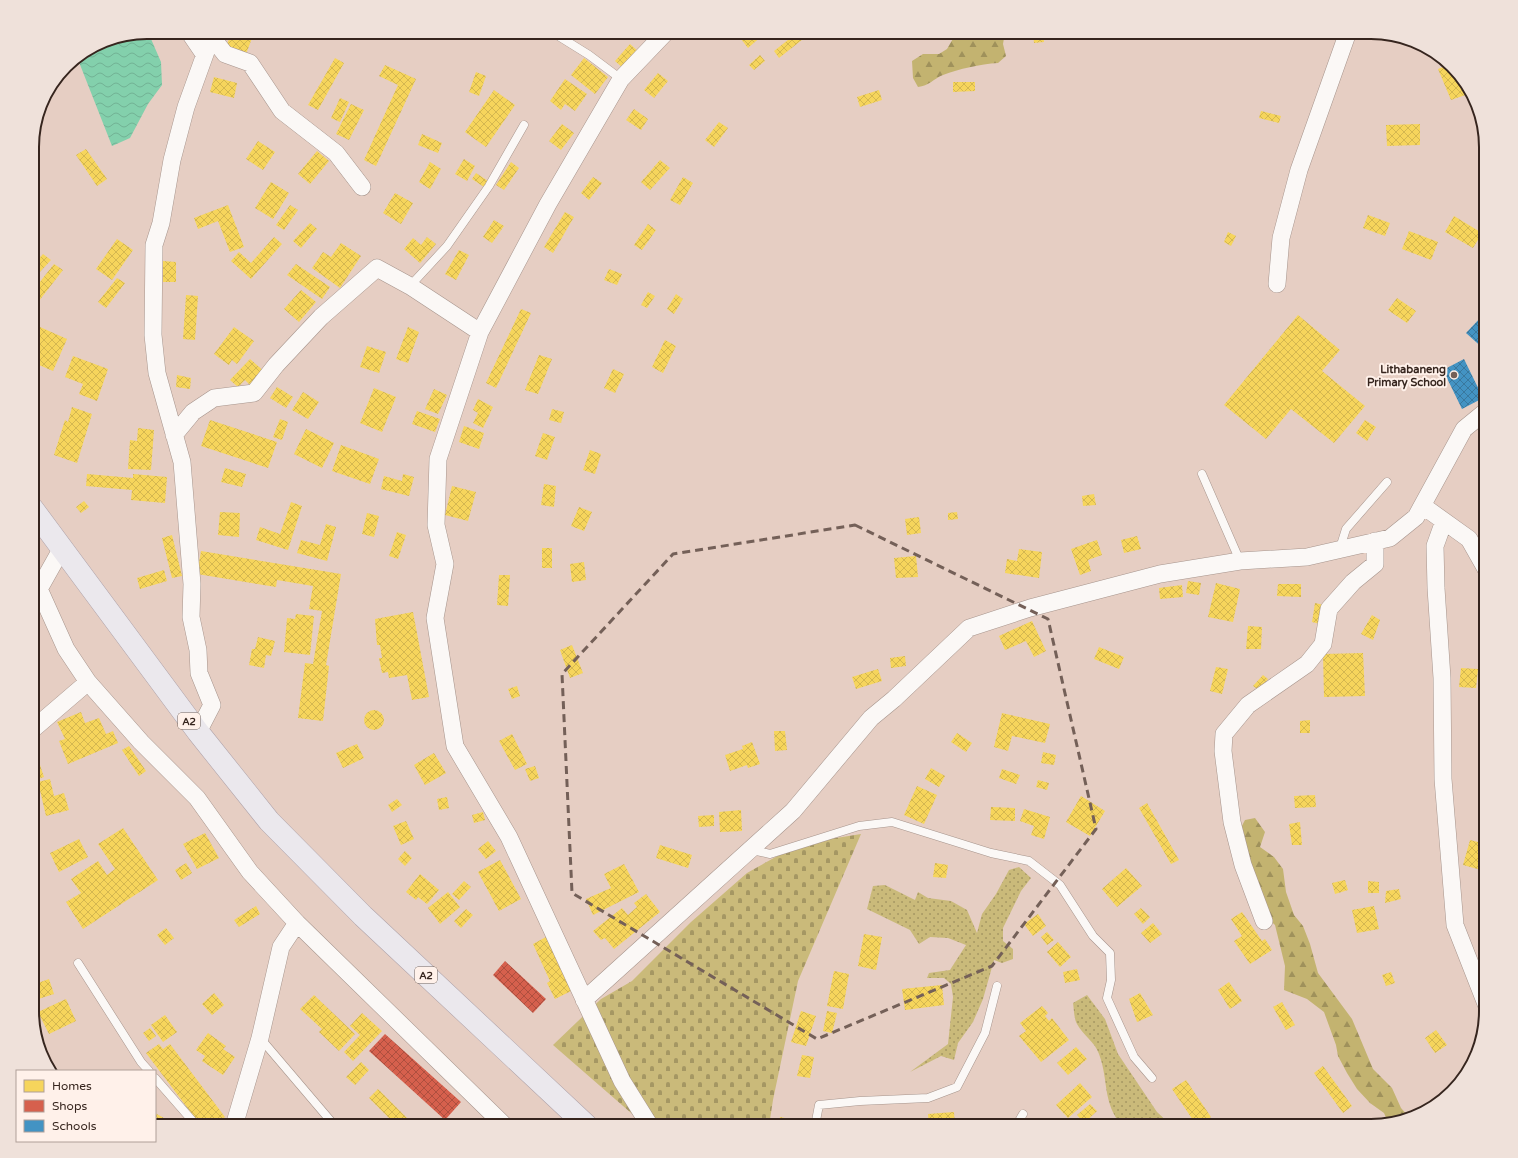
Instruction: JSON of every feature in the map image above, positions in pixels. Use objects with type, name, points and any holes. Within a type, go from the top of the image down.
[{"type":"main road","name":"A2","points":[[39,517],[198,732],[280,832],[363,916],[580,1119]]},
{"type":"street","points":[[194,39],[204,54]]},
{"type":"street","points":[[198,732],[212,705],[199,673],[198,650],[191,617],[192,584],[182,462],[157,373],[154,350],[154,245],[161,223],[174,153],[186,107],[210,39]]},
{"type":"street","points":[[215,39],[225,54],[250,62],[282,111],[336,153],[362,187]]},
{"type":"street","points":[[646,1119],[622,1080],[509,837],[455,746],[435,618],[445,564],[436,525],[438,459],[480,332],[548,204],[621,79],[659,39]]},
{"type":"street","points":[[1276,284],[1281,238],[1299,170],[1346,39]]},
{"type":"street","points":[[174,435],[193,412],[214,398],[254,393],[276,365],[321,317],[376,268],[410,286],[480,332]]},
{"type":"street","points":[[584,1000],[752,850],[793,811],[871,718],[894,699],[970,628],[1030,608],[1160,574],[1240,561],[1307,557],[1340,548],[1390,538],[1416,517],[1464,429],[1479,417]]},
{"type":"street","points":[[1423,506],[1469,539],[1479,557]]},
{"type":"street","points":[[1444,521],[1435,546],[1442,678],[1443,779],[1454,925],[1479,987]]},
{"type":"street","points":[[1264,921],[1243,865],[1232,822],[1223,751],[1224,734],[1248,705],[1307,664],[1323,644],[1329,609],[1353,582],[1375,564],[1375,541]]},
{"type":"street","points":[[39,586],[62,548]]},
{"type":"street","points":[[39,597],[66,649],[88,682],[140,742],[197,798],[250,872],[297,923],[499,1119]]},
{"type":"street","points":[[39,724],[88,682]]},
{"type":"street","points":[[236,1119],[260,1038],[281,947],[297,923]]},
{"type":"lane","points":[[563,39],[589,55],[621,79]]},
{"type":"lane","points":[[410,286],[447,246],[489,186],[524,125]]},
{"type":"lane","points":[[1202,474],[1240,561]]},
{"type":"lane","points":[[1340,548],[1346,529],[1387,482]]},
{"type":"lane","points":[[752,850],[770,854],[859,826],[892,822],[984,851],[1029,861],[1060,885],[1093,936],[1110,953],[1111,980],[1107,998],[1134,1057],[1152,1078]]},
{"type":"lane","points":[[78,963],[141,1062],[148,1070]]},
{"type":"lane","points":[[816,1119],[819,1105],[860,1101],[928,1098],[957,1087],[985,1033],[996,986]]},
{"type":"lane","points":[[260,1038],[329,1119]]},
{"type":"lane","points":[[156,1079],[191,1119]]},
{"type":"lane","points":[[1020,1119],[1023,1114]]},
{"type":"highlighted area","points":[[855,525],[1048,619],[1096,829],[992,966],[817,1039],[572,893],[562,674],[673,554]]},
{"type":"green space","points":[[953,39],[1004,39],[1003,44],[1006,56],[998,63],[956,71],[943,75],[925,85],[918,87],[913,78],[912,61],[923,54],[939,54],[947,49]]},
{"type":"green space","points":[[1255,818],[1265,832],[1260,847],[1274,857],[1283,869],[1286,892],[1294,915],[1303,926],[1318,973],[1352,1019],[1373,1069],[1392,1088],[1401,1108],[1405,1113],[1386,1118],[1384,1113],[1370,1103],[1357,1089],[1338,1056],[1336,1045],[1324,1012],[1307,999],[1284,990],[1285,966],[1275,925],[1261,912],[1236,837],[1245,820]]},
{"type":"green space","points":[[861,834],[798,981],[770,1119],[638,1119],[553,1045],[601,999],[632,981],[691,922],[747,873],[781,854],[830,839]]},
{"type":"green space","points":[[1019,867],[1031,878],[1021,891],[1003,928],[1003,941],[1013,949],[1013,959],[1002,963],[994,960],[983,999],[973,1022],[958,1043],[954,1060],[941,1056],[910,1072],[948,1044],[953,997],[951,984],[944,978],[927,978],[929,973],[950,970],[966,945],[948,938],[930,937],[919,944],[910,930],[867,909],[873,886],[885,885],[915,900],[918,892],[928,898],[951,901],[967,910],[977,933],[982,914],[996,894],[1009,870]]},
{"type":"green space","points":[[1087,995],[1105,1019],[1118,1054],[1157,1112],[1164,1119],[1117,1119],[1111,1108],[1099,1054],[1095,1046],[1077,1024],[1073,1003]]},
{"type":"water","points":[[151,39],[161,62],[162,85],[148,104],[130,138],[112,146],[79,63],[93,53],[106,47],[133,40]]},
{"type":"building: Homes","points":[[229,39],[252,39],[246,54],[226,46]]},
{"type":"building: Homes","points":[[741,39],[758,39],[748,48]]},
{"type":"building: Homes","points":[[789,39],[803,39],[779,58],[774,51]]},
{"type":"building: Homes","points":[[1034,39],[1044,39],[1044,42],[1034,43]]},
{"type":"building: Homes","points":[[630,44],[639,52],[624,69],[615,61]]},
{"type":"building: Homes","points":[[760,55],[765,61],[754,70],[749,65]]},
{"type":"building: Homes","points":[[335,58],[344,63],[318,110],[308,105]]},
{"type":"building: Homes","points":[[584,58],[608,77],[595,94],[571,75]]},
{"type":"building: Homes","points":[[385,65],[416,79],[376,166],[364,160],[398,85],[379,76]]},
{"type":"building: Homes","points":[[1443,67],[1457,81],[1466,95],[1451,100],[1438,69]]},
{"type":"building: Homes","points":[[476,72],[486,76],[479,96],[469,92]]},
{"type":"building: Homes","points":[[658,73],[668,81],[654,98],[644,90]]},
{"type":"building: Homes","points":[[214,77],[237,83],[234,98],[210,92]]},
{"type":"building: Homes","points":[[565,79],[587,94],[575,111],[565,104],[561,110],[550,101]]},
{"type":"building: Homes","points":[[953,82],[975,82],[975,91],[953,92]]},
{"type":"building: Homes","points":[[494,90],[515,105],[486,147],[465,132]]},
{"type":"building: Homes","points":[[879,90],[882,100],[860,107],[857,97]]},
{"type":"building: Homes","points":[[340,98],[349,102],[340,122],[331,118]]},
{"type":"building: Homes","points":[[351,104],[364,110],[349,140],[336,134]]},
{"type":"building: Homes","points":[[634,109],[648,119],[641,130],[626,120]]},
{"type":"building: Homes","points":[[1261,111],[1281,116],[1279,123],[1259,118]]},
{"type":"building: Homes","points":[[719,122],[728,128],[714,147],[705,140]]},
{"type":"building: Homes","points":[[562,124],[574,133],[561,150],[549,141]]},
{"type":"building: Homes","points":[[1420,124],[1420,145],[1387,146],[1386,125]]},
{"type":"building: Homes","points":[[422,134],[442,143],[438,153],[418,145]]},
{"type":"building: Homes","points":[[258,141],[275,152],[263,170],[246,159]]},
{"type":"building: Homes","points":[[86,149],[107,179],[97,186],[76,155]]},
{"type":"building: Homes","points":[[317,151],[329,161],[310,184],[298,174]]},
{"type":"building: Homes","points":[[464,159],[475,166],[467,181],[455,174]]},
{"type":"building: Homes","points":[[660,160],[670,168],[650,190],[641,182]]},
{"type":"building: Homes","points":[[430,162],[441,169],[430,189],[419,182]]},
{"type":"building: Homes","points":[[511,162],[519,168],[504,190],[496,185]]},
{"type":"building: Homes","points":[[476,173],[488,181],[484,187],[472,179]]},
{"type":"building: Homes","points":[[593,177],[602,183],[589,200],[581,193]]},
{"type":"building: Homes","points":[[683,177],[693,183],[680,205],[670,200]]},
{"type":"building: Homes","points":[[271,182],[289,193],[273,219],[255,208]]},
{"type":"building: Homes","points":[[395,193],[413,203],[401,224],[383,213]]},
{"type":"building: Homes","points":[[228,205],[244,247],[230,252],[218,221],[198,229],[194,218]]},
{"type":"building: Homes","points":[[290,205],[298,210],[284,230],[276,225]]},
{"type":"building: Homes","points":[[565,212],[574,217],[553,253],[544,247]]},
{"type":"building: Homes","points":[[1368,215],[1390,223],[1385,236],[1363,228]]},
{"type":"building: Homes","points":[[1454,216],[1479,231],[1479,238],[1473,248],[1445,232]]},
{"type":"building: Homes","points":[[494,220],[504,226],[492,243],[483,237]]},
{"type":"building: Homes","points":[[310,223],[317,229],[301,248],[293,241]]},
{"type":"building: Homes","points":[[648,224],[656,230],[642,250],[634,245]]},
{"type":"building: Homes","points":[[1409,231],[1438,242],[1431,260],[1402,249]]},
{"type":"building: Homes","points":[[1228,232],[1236,236],[1231,246],[1224,242]]},
{"type":"building: Homes","points":[[274,237],[282,244],[251,279],[231,261],[239,252],[251,263]]},
{"type":"building: Homes","points":[[427,237],[436,244],[420,263],[404,249],[413,238],[421,245]]},
{"type":"building: Homes","points":[[117,239],[133,250],[112,280],[96,269]]},
{"type":"building: Homes","points":[[341,243],[361,256],[340,288],[312,268],[323,252],[331,257]]},
{"type":"building: Homes","points":[[459,250],[469,255],[456,280],[445,274]]},
{"type":"building: Homes","points":[[43,254],[51,260],[39,273],[39,258]]},
{"type":"building: Homes","points":[[163,261],[176,262],[176,282],[163,282]]},
{"type":"building: Homes","points":[[54,264],[63,270],[39,301],[39,283]]},
{"type":"building: Homes","points":[[296,264],[330,287],[322,299],[287,275]]},
{"type":"building: Homes","points":[[609,269],[622,274],[617,285],[604,280]]},
{"type":"building: Homes","points":[[117,278],[125,283],[106,308],[98,302]]},
{"type":"building: Homes","points":[[301,290],[316,302],[299,322],[284,309]]},
{"type":"building: Homes","points":[[648,292],[655,296],[647,308],[641,305]]},
{"type":"building: Homes","points":[[676,294],[683,299],[674,314],[667,309]]},
{"type":"building: Homes","points":[[186,295],[198,296],[195,340],[183,339]]},
{"type":"building: Homes","points":[[1397,298],[1416,311],[1407,323],[1388,310]]},
{"type":"building: Homes","points":[[521,309],[531,313],[496,388],[486,383]]},
{"type":"building: Homes","points":[[1298,315],[1340,350],[1322,371],[1365,406],[1334,443],[1291,409],[1266,439],[1224,405]]},
{"type":"building: Homes","points":[[40,327],[67,339],[53,371],[39,365]]},
{"type":"building: Homes","points":[[234,327],[254,341],[237,364],[232,360],[229,365],[214,354]]},
{"type":"building: Homes","points":[[408,327],[419,332],[408,363],[396,359]]},
{"type":"building: Homes","points":[[665,340],[676,346],[663,373],[652,367]]},
{"type":"building: Homes","points":[[367,346],[386,352],[379,373],[360,367]]},
{"type":"building: Homes","points":[[539,355],[552,359],[538,394],[525,390]]},
{"type":"building: Homes","points":[[73,356],[108,369],[97,401],[79,394],[83,384],[65,377]]},
{"type":"building: Homes","points":[[250,359],[266,373],[252,387],[245,380],[238,387],[230,380]]},
{"type":"building: Homes","points":[[613,369],[624,374],[615,393],[604,388]]},
{"type":"building: Homes","points":[[177,375],[191,378],[190,389],[176,387]]},
{"type":"building: Homes","points":[[277,387],[293,397],[286,408],[270,398]]},
{"type":"building: Homes","points":[[374,388],[396,397],[382,432],[360,423]]},
{"type":"building: Homes","points":[[434,389],[447,395],[438,414],[425,409]]},
{"type":"building: Homes","points":[[303,392],[319,402],[308,419],[292,410]]},
{"type":"building: Homes","points":[[478,399],[493,407],[483,428],[473,423],[478,413],[473,410]]},
{"type":"building: Homes","points":[[72,407],[92,414],[77,463],[54,455],[65,420],[68,422]]},
{"type":"building: Homes","points":[[552,409],[564,412],[561,423],[549,420]]},
{"type":"building: Homes","points":[[417,411],[440,419],[435,432],[412,424]]},
{"type":"building: Homes","points":[[280,419],[288,422],[282,440],[273,437]]},
{"type":"building: Homes","points":[[210,420],[277,442],[268,468],[201,446]]},
{"type":"building: Homes","points":[[1365,420],[1376,427],[1367,441],[1356,433]]},
{"type":"building: Homes","points":[[464,426],[484,433],[479,449],[459,442]]},
{"type":"building: Homes","points":[[138,428],[154,430],[151,470],[128,469],[130,440],[137,441]]},
{"type":"building: Homes","points":[[306,429],[334,443],[322,468],[294,454]]},
{"type":"building: Homes","points":[[543,433],[555,437],[547,460],[535,456]]},
{"type":"building: Homes","points":[[341,445],[379,459],[370,484],[332,471]]},
{"type":"building: Homes","points":[[590,450],[601,454],[595,474],[583,470]]},
{"type":"building: Homes","points":[[225,468],[246,474],[242,487],[221,482]]},
{"type":"building: Homes","points":[[87,474],[133,478],[133,474],[167,477],[165,503],[131,500],[132,490],[86,486]]},
{"type":"building: Homes","points":[[403,474],[414,477],[409,496],[381,489],[384,476],[402,481]]},
{"type":"building: Homes","points":[[544,484],[556,486],[554,507],[541,505]]},
{"type":"building: Homes","points":[[452,486],[476,492],[468,521],[445,515]]},
{"type":"building: Homes","points":[[1094,494],[1096,505],[1083,506],[1082,496]]},
{"type":"building: Homes","points":[[84,501],[89,507],[81,513],[76,507]]},
{"type":"building: Homes","points":[[291,502],[302,506],[288,550],[256,540],[260,527],[280,534]]},
{"type":"building: Homes","points":[[579,507],[592,512],[584,531],[571,526]]},
{"type":"building: Homes","points":[[220,512],[240,513],[239,537],[218,535]]},
{"type":"building: Homes","points":[[957,512],[958,519],[948,520],[948,513]]},
{"type":"building: Homes","points":[[367,513],[379,516],[374,537],[362,534]]},
{"type":"building: Homes","points":[[919,517],[921,533],[907,535],[905,519]]},
{"type":"building: Homes","points":[[326,524],[336,527],[327,561],[297,553],[301,540],[320,545]]},
{"type":"building: Homes","points":[[397,532],[406,535],[398,559],[389,556]]},
{"type":"building: Homes","points":[[172,535],[182,576],[172,578],[162,538]]},
{"type":"building: Homes","points":[[1137,536],[1141,549],[1124,553],[1121,540]]},
{"type":"building: Homes","points":[[1097,540],[1102,555],[1088,560],[1091,571],[1080,575],[1071,549]]},
{"type":"building: Homes","points":[[542,548],[552,548],[552,568],[542,568]]},
{"type":"building: Homes","points":[[1019,549],[1042,552],[1039,578],[1005,573],[1007,559],[1017,561]]},
{"type":"building: Homes","points":[[201,551],[341,574],[326,665],[329,666],[323,721],[298,718],[305,663],[313,664],[322,611],[309,609],[313,586],[277,580],[276,587],[197,574]]},
{"type":"building: Homes","points":[[916,556],[918,577],[896,578],[894,558]]},
{"type":"building: Homes","points":[[584,562],[586,580],[572,582],[570,564]]},
{"type":"building: Homes","points":[[164,570],[167,581],[140,589],[137,578]]},
{"type":"building: Homes","points":[[499,575],[510,575],[508,606],[497,605]]},
{"type":"building: Homes","points":[[1188,581],[1201,583],[1199,595],[1186,593]]},
{"type":"building: Homes","points":[[1216,583],[1240,589],[1233,622],[1208,617]]},
{"type":"building: Homes","points":[[1278,584],[1301,584],[1301,597],[1277,596]]},
{"type":"building: Homes","points":[[1182,585],[1183,597],[1160,599],[1159,588]]},
{"type":"building: Homes","points":[[1315,603],[1324,605],[1320,624],[1312,622]]},
{"type":"building: Homes","points":[[413,612],[429,697],[412,700],[407,675],[389,678],[388,672],[382,673],[379,658],[382,658],[380,645],[377,645],[375,619]]},
{"type":"building: Homes","points":[[296,614],[314,616],[310,655],[284,652],[287,618],[295,619]]},
{"type":"building: Homes","points":[[1372,615],[1380,620],[1373,640],[1361,634]]},
{"type":"building: Homes","points":[[1032,621],[1046,651],[1034,657],[1026,641],[1005,650],[999,636]]},
{"type":"building: Homes","points":[[1248,626],[1262,627],[1261,649],[1246,649]]},
{"type":"building: Homes","points":[[258,637],[275,641],[271,656],[266,655],[264,668],[249,665],[252,649],[255,649]]},
{"type":"building: Homes","points":[[572,645],[583,673],[570,678],[560,650]]},
{"type":"building: Homes","points":[[1099,647],[1124,657],[1119,669],[1094,659]]},
{"type":"building: Homes","points":[[1363,653],[1365,696],[1324,697],[1323,654]]},
{"type":"building: Homes","points":[[905,656],[906,666],[891,668],[890,658]]},
{"type":"building: Homes","points":[[1216,667],[1228,669],[1222,694],[1210,691]]},
{"type":"building: Homes","points":[[1461,668],[1478,669],[1476,688],[1459,687]]},
{"type":"building: Homes","points":[[878,669],[882,681],[856,689],[852,677]]},
{"type":"building: Homes","points":[[1263,675],[1268,679],[1259,690],[1253,686]]},
{"type":"building: Homes","points":[[517,686],[520,696],[512,699],[508,689]]},
{"type":"building: Homes","points":[[374,710],[381,713],[384,720],[381,727],[374,730],[367,727],[364,720],[367,713]]},
{"type":"building: Homes","points":[[81,712],[85,723],[99,718],[106,734],[113,731],[118,743],[68,764],[59,741],[65,739],[57,722]]},
{"type":"building: Homes","points":[[1002,713],[1050,724],[1045,743],[1012,736],[1008,751],[994,747]]},
{"type":"building: Homes","points":[[1310,720],[1310,733],[1300,733],[1300,721]]},
{"type":"building: Homes","points":[[774,731],[785,731],[787,750],[775,751]]},
{"type":"building: Homes","points":[[957,733],[972,743],[966,752],[951,742]]},
{"type":"building: Homes","points":[[512,734],[527,764],[515,770],[499,741]]},
{"type":"building: Homes","points":[[752,742],[760,764],[748,768],[747,765],[730,771],[725,755],[743,749],[742,746]]},
{"type":"building: Homes","points":[[357,744],[364,758],[343,768],[336,753]]},
{"type":"building: Homes","points":[[129,746],[146,771],[139,776],[122,750]]},
{"type":"building: Homes","points":[[1043,752],[1056,755],[1054,765],[1041,763]]},
{"type":"building: Homes","points":[[434,753],[446,773],[425,785],[414,765]]},
{"type":"building: Homes","points":[[39,762],[44,777],[39,779]]},
{"type":"building: Homes","points":[[535,766],[539,778],[530,781],[525,769]]},
{"type":"building: Homes","points":[[931,768],[945,776],[939,787],[925,779]]},
{"type":"building: Homes","points":[[1002,769],[1020,775],[1016,784],[999,778]]},
{"type":"building: Homes","points":[[50,779],[54,796],[64,793],[69,810],[46,816],[39,782]]},
{"type":"building: Homes","points":[[1038,780],[1049,783],[1047,790],[1036,787]]},
{"type":"building: Homes","points":[[917,786],[937,795],[924,824],[904,815]]},
{"type":"building: Homes","points":[[1315,795],[1316,807],[1295,808],[1294,796]]},
{"type":"building: Homes","points":[[1081,796],[1105,811],[1090,836],[1066,822]]},
{"type":"building: Homes","points":[[447,797],[449,808],[439,810],[437,799]]},
{"type":"building: Homes","points":[[397,799],[402,805],[392,812],[388,805]]},
{"type":"building: Homes","points":[[1147,803],[1179,860],[1171,864],[1139,808]]},
{"type":"building: Homes","points":[[991,807],[1015,808],[1015,821],[990,820]]},
{"type":"building: Homes","points":[[1024,809],[1050,817],[1044,839],[1031,835],[1034,826],[1020,821]]},
{"type":"building: Homes","points":[[741,810],[742,831],[720,832],[719,812]]},
{"type":"building: Homes","points":[[483,812],[485,820],[474,823],[472,815]]},
{"type":"building: Homes","points":[[714,815],[714,826],[699,827],[698,816]]},
{"type":"building: Homes","points":[[406,821],[414,839],[401,845],[393,826]]},
{"type":"building: Homes","points":[[1300,822],[1302,845],[1292,845],[1289,824]]},
{"type":"building: Homes","points":[[123,828],[158,880],[83,929],[66,902],[81,893],[71,879],[98,861],[107,875],[115,869],[98,844]]},
{"type":"building: Homes","points":[[205,833],[219,858],[197,869],[183,844]]},
{"type":"building: Homes","points":[[79,839],[88,857],[59,872],[50,853]]},
{"type":"building: Homes","points":[[1470,840],[1479,842],[1479,869],[1463,865]]},
{"type":"building: Homes","points":[[488,841],[496,851],[486,859],[478,849]]},
{"type":"building: Homes","points":[[660,845],[692,855],[688,868],[656,858]]},
{"type":"building: Homes","points":[[405,851],[412,858],[405,866],[398,859]]},
{"type":"building: Homes","points":[[500,860],[521,899],[499,911],[478,872]]},
{"type":"building: Homes","points":[[186,863],[192,873],[181,880],[175,870]]},
{"type":"building: Homes","points":[[935,863],[948,865],[946,878],[933,877]]},
{"type":"building: Homes","points":[[624,864],[639,892],[593,915],[586,899],[611,888],[604,874]]},
{"type":"building: Homes","points":[[1126,868],[1142,886],[1117,907],[1102,889]]},
{"type":"building: Homes","points":[[420,874],[439,890],[427,904],[418,897],[416,900],[406,892]]},
{"type":"building: Homes","points":[[1345,880],[1348,890],[1335,894],[1332,883]]},
{"type":"building: Homes","points":[[464,881],[471,887],[459,900],[452,894]]},
{"type":"building: Homes","points":[[1368,881],[1379,882],[1379,893],[1368,893]]},
{"type":"building: Homes","points":[[1399,889],[1401,899],[1385,903],[1386,891]]},
{"type":"building: Homes","points":[[448,892],[460,907],[440,924],[428,908]]},
{"type":"building: Homes","points":[[646,894],[660,912],[614,949],[605,938],[601,940],[593,931],[622,908],[628,915],[637,907],[634,903]]},
{"type":"building: Homes","points":[[256,906],[260,914],[239,927],[234,920]]},
{"type":"building: Homes","points":[[1374,906],[1379,929],[1357,933],[1352,910]]},
{"type":"building: Homes","points":[[1141,908],[1150,917],[1143,924],[1134,914]]},
{"type":"building: Homes","points":[[466,909],[473,915],[461,928],[454,921]]},
{"type":"building: Homes","points":[[1242,912],[1262,941],[1265,939],[1272,950],[1250,964],[1234,941],[1242,936],[1231,919]]},
{"type":"building: Homes","points":[[1038,914],[1046,926],[1033,936],[1024,924]]},
{"type":"building: Homes","points":[[1153,923],[1162,934],[1150,943],[1141,933]]},
{"type":"building: Homes","points":[[166,928],[174,938],[165,945],[157,935]]},
{"type":"building: Homes","points":[[1047,932],[1054,940],[1047,945],[1041,937]]},
{"type":"building: Homes","points":[[864,934],[882,937],[876,970],[858,966]]},
{"type":"building: Homes","points":[[546,937],[573,990],[555,999],[547,983],[550,981],[533,944]]},
{"type":"building: Homes","points":[[1058,942],[1071,957],[1060,967],[1047,952]]},
{"type":"building: Homes","points":[[1077,969],[1080,980],[1065,983],[1063,972]]},
{"type":"building: Homes","points":[[834,971],[849,974],[843,1009],[827,1006]]},
{"type":"building: Homes","points":[[1391,972],[1395,983],[1386,986],[1382,975]]},
{"type":"building: Homes","points":[[49,979],[54,994],[39,999],[39,983]]},
{"type":"building: Homes","points":[[1229,982],[1242,1001],[1230,1009],[1218,990]]},
{"type":"building: Homes","points":[[942,985],[944,1005],[905,1010],[902,989]]},
{"type":"building: Homes","points":[[214,993],[224,1005],[212,1015],[202,1004]]},
{"type":"building: Homes","points":[[1140,993],[1153,1015],[1137,1022],[1129,999]]},
{"type":"building: Homes","points":[[314,995],[355,1034],[339,1051],[319,1032],[322,1029],[300,1009]]},
{"type":"building: Homes","points":[[66,999],[76,1021],[49,1034],[39,1012]]},
{"type":"building: Homes","points":[[1282,1002],[1295,1025],[1286,1030],[1273,1007]]},
{"type":"building: Homes","points":[[1042,1006],[1048,1013],[1045,1016],[1049,1021],[1052,1018],[1069,1040],[1041,1062],[1019,1036],[1026,1031],[1020,1023]]},
{"type":"building: Homes","points":[[801,1011],[816,1016],[806,1046],[791,1042]]},
{"type":"building: Homes","points":[[827,1011],[837,1013],[832,1033],[823,1031]]},
{"type":"building: Homes","points":[[362,1013],[382,1031],[353,1061],[344,1052],[360,1035],[350,1026]]},
{"type":"building: Homes","points":[[165,1015],[177,1032],[163,1042],[151,1025]]},
{"type":"building: Homes","points":[[150,1028],[156,1036],[149,1041],[143,1033]]},
{"type":"building: Homes","points":[[1436,1030],[1447,1045],[1435,1053],[1425,1038]]},
{"type":"building: Homes","points":[[208,1033],[226,1046],[223,1049],[235,1057],[223,1075],[202,1061],[205,1056],[196,1050]]},
{"type":"building: Homes","points":[[159,1044],[163,1049],[170,1044],[225,1117],[223,1119],[196,1119],[146,1053]]},
{"type":"building: Homes","points":[[1076,1047],[1087,1059],[1068,1075],[1057,1063]]},
{"type":"building: Homes","points":[[802,1055],[814,1057],[810,1078],[797,1076]]},
{"type":"building: Homes","points":[[361,1062],[369,1070],[355,1085],[346,1077]]},
{"type":"building: Homes","points":[[1323,1066],[1352,1106],[1343,1113],[1314,1073]]},
{"type":"building: Homes","points":[[1186,1080],[1211,1117],[1208,1119],[1192,1119],[1172,1089]]},
{"type":"building: Homes","points":[[1080,1083],[1092,1097],[1068,1118],[1056,1105]]},
{"type":"building: Homes","points":[[378,1089],[408,1119],[390,1119],[369,1098]]},
{"type":"building: Homes","points":[[1090,1104],[1097,1111],[1088,1119],[1080,1119],[1077,1115]]},
{"type":"building: Homes","points":[[954,1112],[954,1119],[928,1119],[928,1114]]},
{"type":"building: Homes","points":[[156,1114],[164,1118],[156,1119]]},
{"type":"building: Homes","points":[[780,1117],[790,1119],[780,1119]]},
{"type":"building: Shops","points":[[505,961],[546,999],[533,1013],[493,975]]},
{"type":"building: Shops","points":[[385,1034],[461,1102],[446,1119],[444,1119],[369,1051]]},
{"type":"building: Schools","points":[[1479,319],[1479,345],[1466,333]]},
{"type":"building: Schools","points":[[1464,359],[1479,390],[1479,400],[1462,409],[1443,370]]},
{"type":"place","name":"Lithabaneng Primary School","points":[[1454,375]]}]
